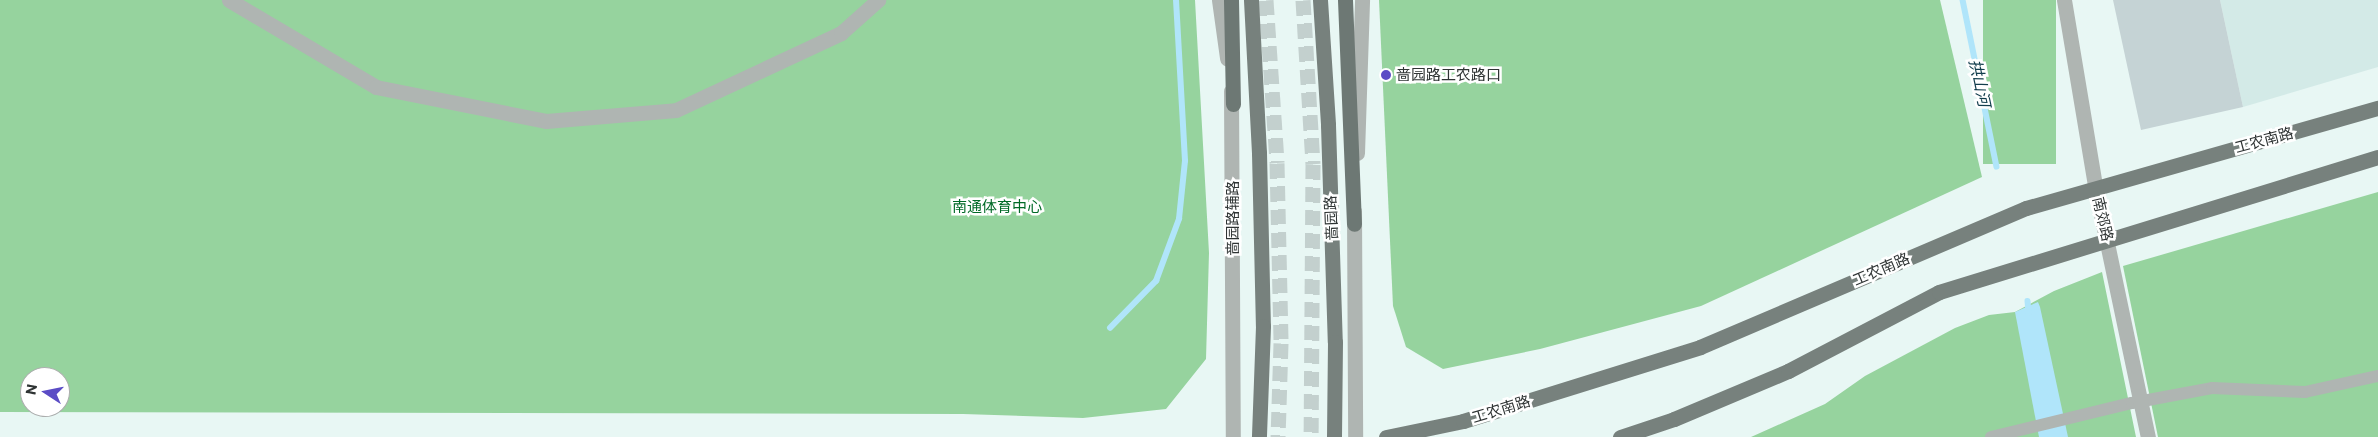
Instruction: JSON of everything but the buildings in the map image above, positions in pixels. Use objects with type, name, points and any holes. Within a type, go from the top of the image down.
[{"type":"highway","points":[[1231,0],[1233,104]]},
{"type":"highway","points":[[1345,0],[1354,224]]},
{"type":"main road","points":[[1250,0],[1260,201],[1263,326],[1260,437]]},
{"type":"main road","name":"啬园路","points":[[1320,0],[1328,125],[1335,342],[1334,437]]},
{"type":"main road","name":"工农南路","points":[[1386,437],[1463,421],[1700,347],[1992,221],[2095,186],[2378,108]]},
{"type":"main road","points":[[1620,437],[1674,419],[1788,371],[1939,292],[2107,238],[2378,157]]},
{"type":"street","points":[[229,0],[376,86],[546,121],[676,110],[841,33],[878,0]]},
{"type":"street","name":"啬园路辅路","points":[[1219,0],[1233,104],[1233,437]]},
{"type":"street","points":[[1355,437],[1354,224],[1362,0]]},
{"type":"street","name":"南郊路","points":[[2064,0],[2095,186],[2148,437]]},
{"type":"street","points":[[1991,437],[2075,416],[2212,388],[2305,392],[2378,376]]},
{"type":"shaded area","points":[[2220,0],[2378,0],[2378,67],[2243,107]]},
{"type":"green space","name":"南通体育中心","points":[[0,0],[1195,0],[1209,253],[1206,359],[1166,409],[1083,418],[963,414],[70,412],[70,367],[20,367],[20,412],[0,412]]},
{"type":"green space","points":[[1379,0],[1940,0],[1982,177],[1701,306],[1540,349],[1443,369],[1406,347],[1393,306]]},
{"type":"green space","points":[[1983,0],[2056,0],[2056,164],[1983,164]]},
{"type":"green space","points":[[2378,192],[2378,437],[2158,437],[2123,266]]},
{"type":"green space","points":[[2102,272],[2136,437],[1751,437],[1825,404],[1865,376],[1955,328],[1989,315],[2015,312],[2054,291]]},
{"type":"water","points":[[2038,302],[2068,437],[2039,437],[2015,312]]},
{"type":"waterway","points":[[1110,328],[1156,281],[1179,219],[1185,161],[1176,0]]},
{"type":"waterway","name":"拱山河","points":[[1963,0],[1997,167]]},
{"type":"waterway","name":"拱山河","points":[[2028,301],[2029,313]]},
{"type":"tunnel","points":[[1266,0],[1277,163],[1281,343],[1278,437]]},
{"type":"tunnel","points":[[1303,0],[1313,164],[1311,437]]},
{"type":"place","name":"啬园路工农路口","points":[[1386,75]]}]
